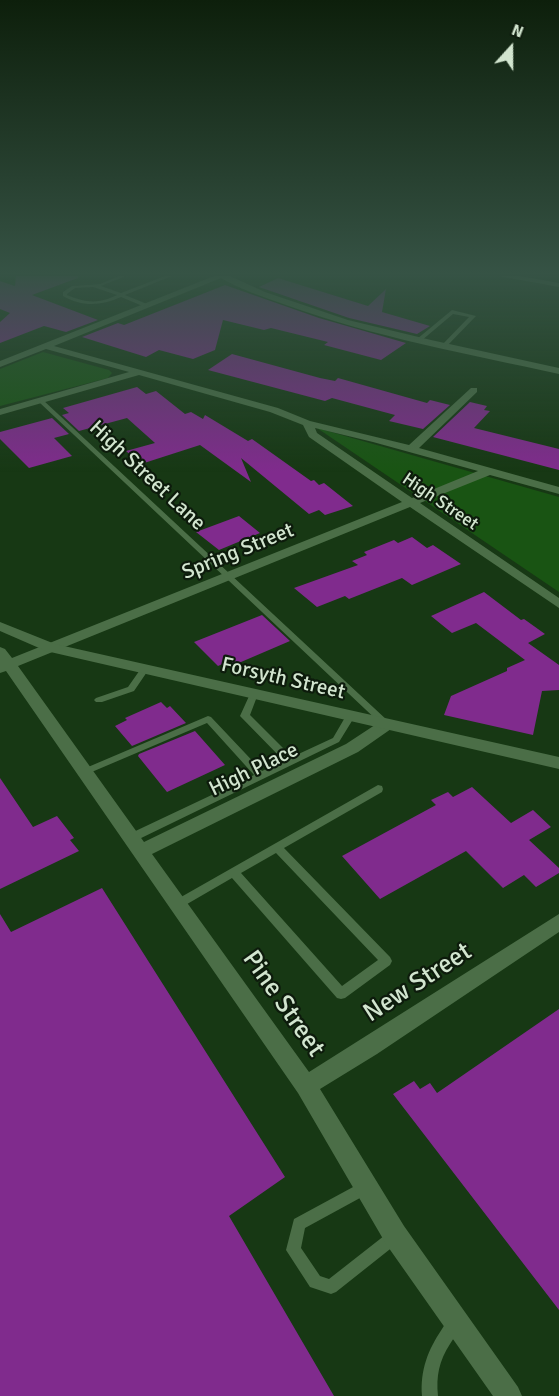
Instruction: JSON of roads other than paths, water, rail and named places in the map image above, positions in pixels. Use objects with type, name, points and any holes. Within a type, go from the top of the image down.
[{"type":"street","points":[[0,364],[57,341]]},
{"type":"street","points":[[424,341],[559,371]]},
{"type":"street","name":"High Street","points":[[45,346],[274,410],[307,423],[331,427],[559,491]]},
{"type":"street","points":[[0,412],[139,372]]},
{"type":"street","points":[[411,449],[474,390]]},
{"type":"street","name":"High Street","points":[[307,423],[313,435],[559,604]]},
{"type":"street","name":"Spring Street","points":[[3,662],[51,648],[489,471]]},
{"type":"street","name":"Forsyth Street","points":[[0,626],[51,648],[559,763]]},
{"type":"street","name":"Pine Street","points":[[3,662],[84,772],[306,1086],[395,1235],[509,1396]]},
{"type":"street","name":"High Place","points":[[136,845],[352,748],[386,725]]},
{"type":"street","name":"New Street","points":[[306,1086],[370,1047],[559,922]]},
{"type":"lane","points":[[444,346],[449,341]]},
{"type":"lane","name":"High Street Lane","points":[[40,401],[386,725]]},
{"type":"lane","points":[[99,700],[131,689],[145,669]]},
{"type":"lane","points":[[254,694],[245,716],[291,762]]},
{"type":"lane","points":[[136,845],[261,777],[336,740],[350,716]]},
{"type":"lane","points":[[84,772],[208,719],[261,777]]},
{"type":"lane","points":[[178,904],[378,789]]},
{"type":"lane","points":[[233,872],[341,994],[386,961],[277,847]]},
{"type":"lane","points":[[366,1187],[299,1224],[293,1250],[315,1282],[331,1287],[395,1235]]},
{"type":"lane","points":[[430,1396],[428,1381],[431,1359],[456,1321]]}]
